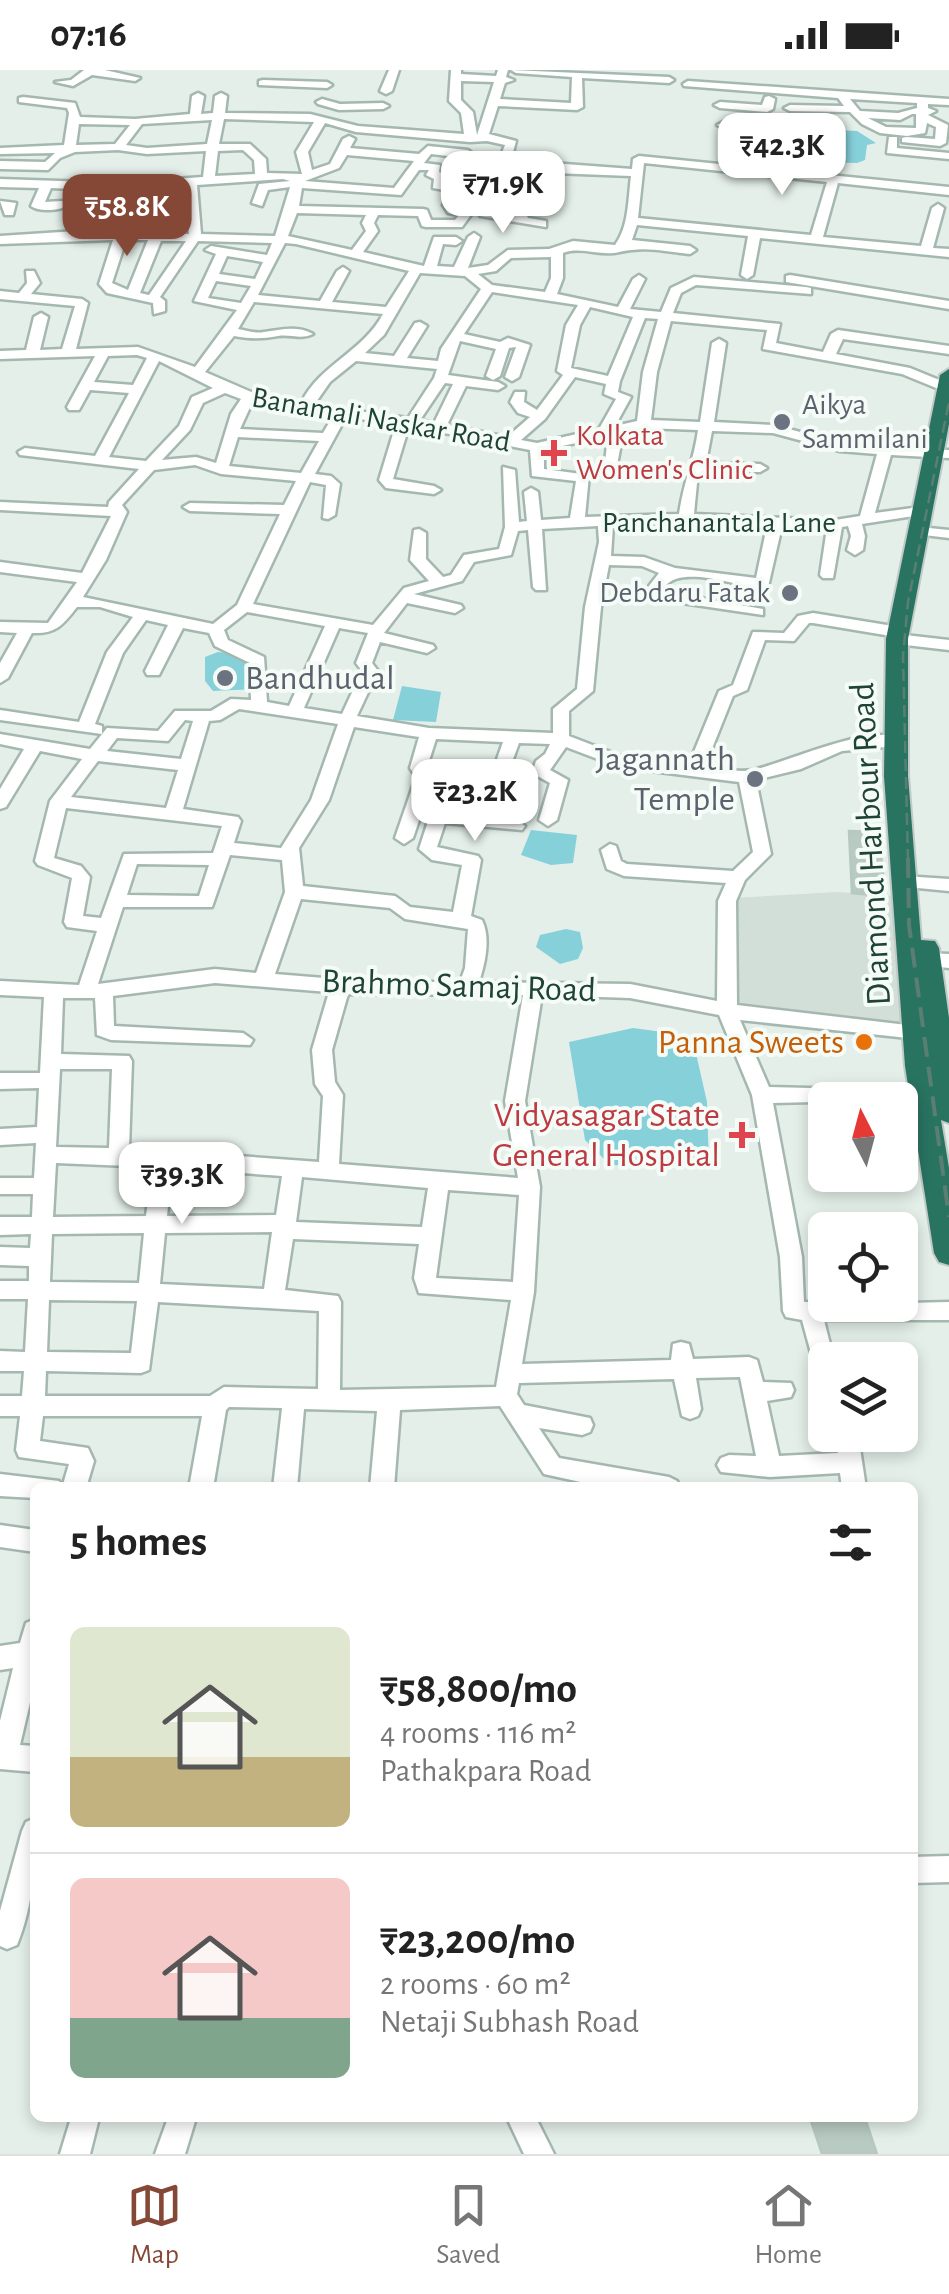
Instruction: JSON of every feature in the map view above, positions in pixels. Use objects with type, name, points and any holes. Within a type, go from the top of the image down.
[{"type":"highway","name":"Diamond Harbour Road","points":[[948,381],[945,445],[933,526],[902,637],[896,740],[912,883],[938,960],[949,1112]]},
{"type":"highway","name":"Diamond Harbour Road","points":[[902,637],[910,739],[917,1032],[923,1096],[949,1253]]},
{"type":"street","points":[[198,371],[212,362],[233,332],[281,240],[301,180],[302,146],[317,119],[332,70]]},
{"type":"street","points":[[386,91],[394,70]]},
{"type":"street","points":[[516,70],[669,80]]},
{"type":"street","points":[[51,101],[68,71]]},
{"type":"street","points":[[60,82],[73,83],[90,71],[135,78]]},
{"type":"street","points":[[470,138],[468,112],[455,101],[456,74],[502,72],[562,81],[570,73]]},
{"type":"street","points":[[484,137],[502,72]]},
{"type":"street","points":[[494,102],[577,107],[570,73]]},
{"type":"street","points":[[263,83],[327,85]]},
{"type":"street","points":[[688,84],[900,117],[949,102]]},
{"type":"street","points":[[703,93],[793,100]]},
{"type":"street","points":[[266,116],[273,94]]},
{"type":"street","points":[[198,96],[190,120],[174,129],[153,162],[249,146]]},
{"type":"street","points":[[209,182],[221,96]]},
{"type":"street","points":[[720,105],[766,110],[770,99]]},
{"type":"street","points":[[0,166],[48,166],[71,146],[75,120],[71,105],[23,100]]},
{"type":"street","points":[[723,125],[777,130],[793,100]]},
{"type":"street","points":[[322,102],[383,106]]},
{"type":"street","points":[[118,146],[141,103]]},
{"type":"street","points":[[851,108],[949,113]]},
{"type":"street","points":[[851,108],[908,124]]},
{"type":"street","points":[[851,108],[892,134],[920,132],[923,109]]},
{"type":"street","points":[[892,134],[891,151],[943,151],[940,123],[923,109]]},
{"type":"street","points":[[75,120],[132,122],[266,116],[317,119],[356,129],[484,137],[512,143],[495,190],[494,214]]},
{"type":"street","points":[[243,118],[249,146],[260,159],[261,176]]},
{"type":"street","points":[[162,121],[162,150]]},
{"type":"street","points":[[258,203],[263,187],[301,180],[334,166],[356,129]]},
{"type":"street","points":[[354,256],[372,231],[368,223],[397,192],[438,136]]},
{"type":"street","points":[[0,151],[118,146],[212,154]]},
{"type":"street","points":[[343,151],[422,158],[468,153],[466,156],[507,162],[634,173]]},
{"type":"street","points":[[422,158],[436,167],[432,175],[441,176],[437,185],[546,192]]},
{"type":"street","points":[[0,240],[72,230],[120,238],[192,242],[281,240],[424,269],[486,271],[508,254],[557,252],[580,244],[614,250],[625,242],[632,222],[634,173],[642,159],[949,192]]},
{"type":"street","points":[[886,163],[949,169]]},
{"type":"street","points":[[0,183],[46,186],[150,180],[190,184],[294,175],[301,180],[397,192]]},
{"type":"street","points":[[816,239],[832,181]]},
{"type":"street","points":[[120,238],[104,282],[112,290],[133,292],[155,305],[192,242],[190,184]]},
{"type":"street","points":[[46,186],[37,206],[62,206]]},
{"type":"street","points":[[457,189],[448,206],[452,210],[543,218],[526,254]]},
{"type":"street","points":[[926,250],[938,208]]},
{"type":"street","points":[[292,209],[423,214],[426,224],[438,225],[458,224],[468,212]]},
{"type":"street","points":[[49,236],[50,221]]},
{"type":"street","points":[[632,222],[949,253]]},
{"type":"street","points":[[644,424],[646,391],[665,314],[676,290],[688,287],[689,282],[744,294],[755,281],[756,234]]},
{"type":"street","points":[[463,272],[474,237]]},
{"type":"street","points":[[133,292],[155,239]]},
{"type":"street","points":[[306,408],[312,390],[373,340],[396,295],[424,269],[438,240],[456,240]]},
{"type":"street","points":[[834,240],[831,254],[904,261]]},
{"type":"street","points":[[192,242],[270,259]]},
{"type":"street","points":[[625,242],[690,250]]},
{"type":"street","points":[[224,252],[200,301],[388,311]]},
{"type":"street","points":[[549,297],[557,278],[557,252]]},
{"type":"street","points":[[683,268],[806,291]]},
{"type":"street","points":[[324,305],[344,271]]},
{"type":"street","points":[[463,272],[488,288],[586,302],[622,312],[775,327],[768,346],[948,381]]},
{"type":"street","points":[[23,296],[34,283],[30,274]]},
{"type":"street","points":[[211,277],[256,282]]},
{"type":"street","points":[[622,312],[639,279]]},
{"type":"street","points":[[755,281],[884,292],[891,298],[949,305]]},
{"type":"street","points":[[434,490],[390,485],[386,480],[408,421],[441,372],[457,336],[488,288]]},
{"type":"street","points":[[715,319],[722,288]]},
{"type":"street","points":[[0,295],[82,303],[68,352]]},
{"type":"street","points":[[586,302],[571,333],[564,372],[613,380]]},
{"type":"street","points":[[612,462],[611,431],[624,397],[611,394],[613,380],[641,313]]},
{"type":"street","points":[[32,354],[41,317]]},
{"type":"street","points":[[398,360],[420,326]]},
{"type":"street","points":[[233,332],[265,337],[274,332],[306,334]]},
{"type":"street","points":[[828,357],[838,334],[949,350]]},
{"type":"street","points":[[457,336],[503,346]]},
{"type":"street","points":[[350,356],[398,360],[461,381],[495,381],[503,346],[508,342],[523,345],[512,377]]},
{"type":"street","points":[[686,518],[700,462],[719,343]]},
{"type":"street","points":[[74,407],[104,350]]},
{"type":"street","name":"Banamali Naskar Road","points":[[0,355],[104,350],[155,356],[198,371],[248,398],[408,421],[537,446],[644,424],[774,429],[840,447],[886,452],[945,445]]},
{"type":"street","points":[[100,460],[155,356]]},
{"type":"street","points":[[509,443],[540,416],[570,374]]},
{"type":"street","points":[[438,426],[461,381]]},
{"type":"street","points":[[88,386],[137,388]]},
{"type":"street","points":[[120,512],[114,504],[185,427],[199,397],[224,388]]},
{"type":"street","points":[[520,395],[516,402],[520,407],[540,416]]},
{"type":"street","points":[[221,470],[232,432],[248,398]]},
{"type":"street","points":[[72,603],[114,604],[142,614],[216,629],[244,607],[289,510],[342,412]]},
{"type":"street","points":[[232,432],[328,437]]},
{"type":"street","name":"Panchanantala Lane","points":[[537,446],[537,473],[584,478],[577,522],[686,518],[933,526]]},
{"type":"street","points":[[24,452],[150,466],[196,461],[221,470],[326,478],[333,484],[328,514]]},
{"type":"street","points":[[855,550],[860,521],[886,452]]},
{"type":"street","points":[[696,466],[760,468]]},
{"type":"street","points":[[262,980],[294,892],[289,855],[298,831],[320,800],[370,671],[364,663],[377,633],[414,589],[457,578],[469,558],[506,552],[512,528],[508,470]]},
{"type":"street","points":[[584,478],[602,479]]},
{"type":"street","points":[[531,492],[541,587]]},
{"type":"street","points":[[0,506],[120,512]]},
{"type":"street","points":[[190,507],[289,510]]},
{"type":"street","points":[[0,627],[26,630],[54,626],[98,560],[120,512]]},
{"type":"street","points":[[695,771],[727,691],[739,690],[746,678],[759,634],[757,612],[776,520]]},
{"type":"street","points":[[512,528],[577,522]]},
{"type":"street","points":[[548,820],[559,780],[541,773],[544,761],[552,758],[560,739],[562,709],[584,692],[605,523]]},
{"type":"street","points":[[828,575],[835,524]]},
{"type":"street","points":[[419,533],[418,560],[440,583]]},
{"type":"street","points":[[603,560],[656,564],[673,574],[694,573],[763,584]]},
{"type":"street","points":[[0,567],[85,578]]},
{"type":"street","points":[[673,574],[657,586],[666,597],[757,612]]},
{"type":"street","points":[[403,598],[456,608]]},
{"type":"street","points":[[244,607],[377,633],[427,648]]},
{"type":"street","points":[[84,728],[115,652],[142,614]]},
{"type":"street","points":[[759,634],[788,638],[804,620],[813,618],[949,644]]},
{"type":"street","points":[[153,672],[178,622]]},
{"type":"street","points":[[295,710],[333,625]]},
{"type":"street","points":[[216,629],[221,643],[258,660],[259,705]]},
{"type":"street","points":[[0,678],[26,630]]},
{"type":"street","points":[[0,715],[162,738],[181,715],[202,718],[225,713],[232,704],[259,705],[429,733],[560,739],[620,761],[746,777],[795,765],[839,746],[896,740]]},
{"type":"street","points":[[172,813],[202,718]]},
{"type":"street","points":[[108,925],[73,922],[81,878],[75,870],[44,860],[60,801],[113,732]]},
{"type":"street","points":[[404,838],[425,776],[418,768],[429,733]]},
{"type":"street","points":[[461,919],[473,863],[468,858],[431,854],[428,849],[448,782],[503,766],[512,739]]},
{"type":"street","points":[[0,740],[187,765]]},
{"type":"street","points":[[0,803],[35,745]]},
{"type":"street","points":[[746,777],[762,854],[737,877],[727,901],[728,1012],[762,1095],[790,1256],[793,1308],[799,1313],[808,1312]]},
{"type":"street","points":[[60,801],[232,822],[206,902],[115,900]]},
{"type":"street","points":[[440,816],[516,826]]},
{"type":"street","points":[[610,850],[613,865],[624,870],[737,877]]},
{"type":"street","points":[[243,1040],[104,1030],[95,990],[108,925],[128,861],[135,856],[289,855]]},
{"type":"street","points":[[912,883],[949,885]]},
{"type":"street","points":[[294,892],[395,902],[405,913],[461,919],[476,925],[474,968],[466,990]]},
{"type":"street","name":"Brahmo Samaj Road","points":[[0,988],[95,990],[215,976],[302,980],[340,987],[630,991],[728,1012],[917,1032]]},
{"type":"street","points":[[328,1171],[333,1095],[325,1084],[322,1050],[340,987]]},
{"type":"street","points":[[533,989],[515,1100],[530,1187],[524,1292],[512,1395],[552,1467],[635,1482]]},
{"type":"street","points":[[54,992],[34,1406],[27,1450],[80,1455],[76,1482]]},
{"type":"street","points":[[0,1081],[122,1061],[119,1155]]},
{"type":"street","points":[[762,1095],[923,1096]]},
{"type":"street","points":[[0,1137],[119,1155],[269,1165],[293,1172],[328,1171],[530,1187]]},
{"type":"street","points":[[0,1361],[140,1363],[163,1156]]},
{"type":"street","points":[[274,1301],[293,1172]]},
{"type":"street","points":[[439,1182],[427,1287],[524,1292]]},
{"type":"street","points":[[0,1186],[42,1186]]},
{"type":"street","points":[[0,1226],[157,1224],[431,1236]]},
{"type":"street","points":[[0,1256],[40,1256]]},
{"type":"street","points":[[0,1290],[40,1288],[330,1302],[329,1401]]},
{"type":"street","points":[[918,1312],[949,1312]]},
{"type":"street","points":[[682,1359],[690,1408]]},
{"type":"street","points":[[202,1482],[215,1406],[224,1397],[389,1401],[512,1395],[682,1359],[749,1367],[770,1467]]},
{"type":"street","points":[[754,1392],[784,1390]]},
{"type":"street","points":[[512,1395],[582,1425]]},
{"type":"street","points":[[286,1482],[294,1399]]},
{"type":"street","points":[[382,1482],[389,1401]]},
{"type":"street","points":[[0,1406],[215,1406]]},
{"type":"street","points":[[850,1452],[854,1482]]},
{"type":"street","points":[[728,1465],[770,1467],[852,1462]]},
{"type":"street","points":[[0,1485],[30,1487]]},
{"type":"street","points":[[0,1536],[30,1540]]},
{"type":"street","points":[[0,1658],[30,1643]]},
{"type":"street","points":[[30,1650],[2,1756],[30,1759]]},
{"type":"street","points":[[7,1935],[30,1850]]},
{"type":"street","points":[[918,1870],[949,1869]]},
{"type":"street","points":[[75,2154],[84,2122]]},
{"type":"street","points":[[170,2154],[181,2122]]},
{"type":"street","points":[[522,2122],[539,2154]]},
{"type":"shaded area","points":[[838,892],[895,896],[908,1026],[734,1009],[732,898]]},
{"type":"water","points":[[794,130],[857,131],[876,143],[867,145],[865,160],[857,163],[797,162],[797,157],[787,153]]},
{"type":"water","points":[[218,652],[248,655],[258,689],[213,691],[205,681],[205,657]]},
{"type":"water","points":[[402,686],[441,692],[436,722],[393,720]]},
{"type":"water","points":[[531,830],[577,835],[573,863],[551,865],[521,855]]},
{"type":"water","points":[[566,929],[580,932],[583,948],[578,959],[560,964],[536,947],[540,935]]},
{"type":"water","points":[[633,1028],[670,1033],[695,1049],[707,1102],[709,1168],[610,1165],[585,1140],[569,1042]]},
{"type":"building","points":[[849,831],[879,832],[885,896],[852,893]]},
{"type":"building","points":[[811,2122],[866,2122],[877,2154],[822,2154]]},
{"type":"railway","points":[[908,861],[903,656],[908,602],[949,402]]},
{"type":"railway","points":[[908,858],[909,925],[949,1217]]},
{"type":"place","name":"Aikya Sammilani","points":[[782,422]]},
{"type":"place","name":"Kolkata Women's Clinic","points":[[554,453]]},
{"type":"place","name":"Debdaru Fatak","points":[[790,593]]},
{"type":"place","name":"Bandhudal","points":[[225,678]]},
{"type":"place","name":"Jagannath Temple","points":[[755,779]]},
{"type":"place","name":"Panna Sweets","points":[[864,1042]]},
{"type":"place","name":"Vidyasagar State General Hospital","points":[[742,1135]]}]
